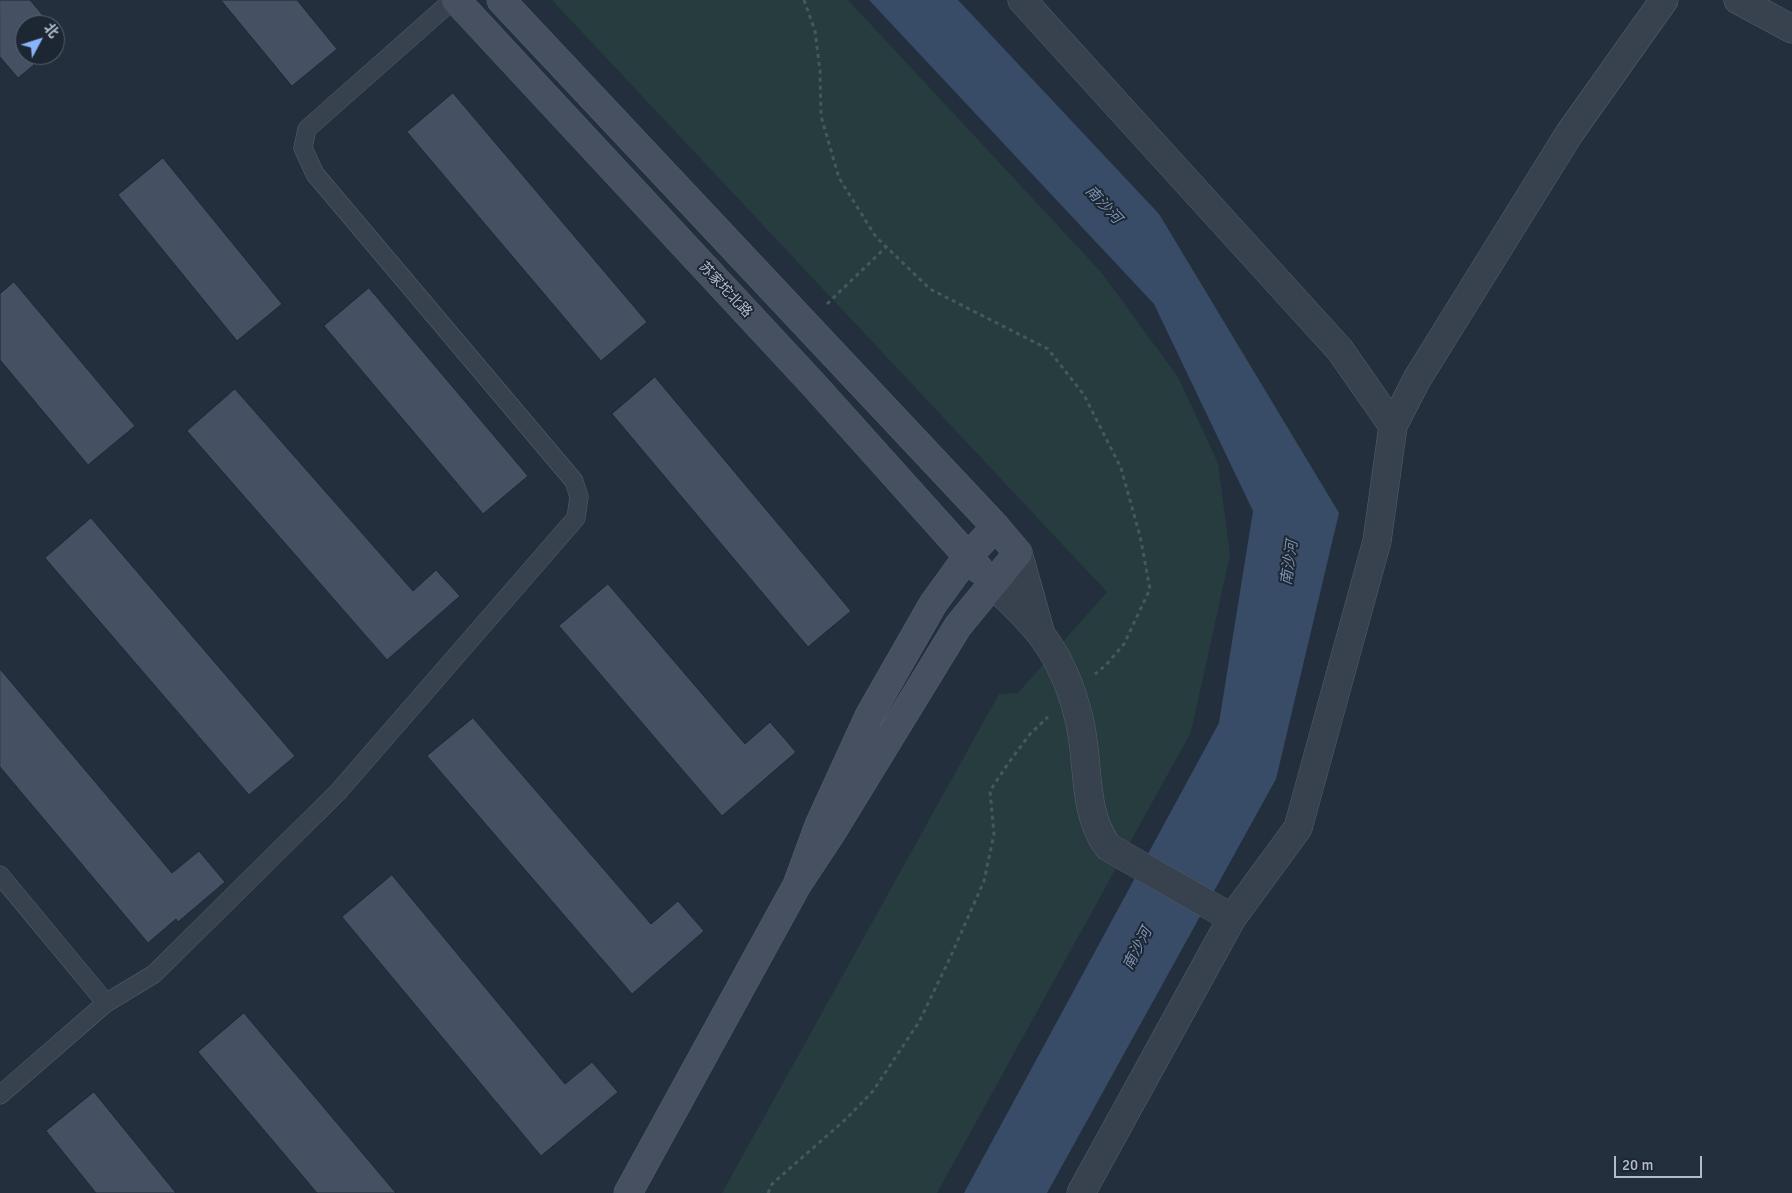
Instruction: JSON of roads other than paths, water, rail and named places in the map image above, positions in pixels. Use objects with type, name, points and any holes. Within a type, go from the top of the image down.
[{"type":"street","name":"苏家坨北路","points":[[454,0],[812,384],[992,583]]},
{"type":"street","points":[[501,0],[1018,552],[1041,634]]},
{"type":"street","points":[[1022,0],[1340,350],[1393,426]]},
{"type":"street","points":[[1081,1193],[1232,918],[1298,828],[1377,541],[1393,426],[1417,379],[1569,134],[1664,0]]},
{"type":"street","points":[[1738,0],[1792,29]]},
{"type":"street","points":[[797,885],[819,825],[869,716],[933,604],[967,556],[996,527]]},
{"type":"street","points":[[628,1193],[797,885],[832,832],[958,626],[1018,552]]},
{"type":"street","points":[[992,583],[1041,634],[1055,656],[1067,681],[1079,719],[1086,752],[1093,818],[1108,847],[1232,918]]},
{"type":"lane","points":[[0,1095],[106,1003],[154,974],[338,792],[576,518],[579,498],[574,481],[315,174],[303,148],[307,129],[454,0]]},
{"type":"lane","points":[[0,875],[106,1003]]},
{"type":"water","name":"南沙河","points":[[869,0],[958,0],[1159,214],[1339,513],[1276,779],[1047,1193],[964,1193],[1219,723],[1253,511],[1154,304]]}]
